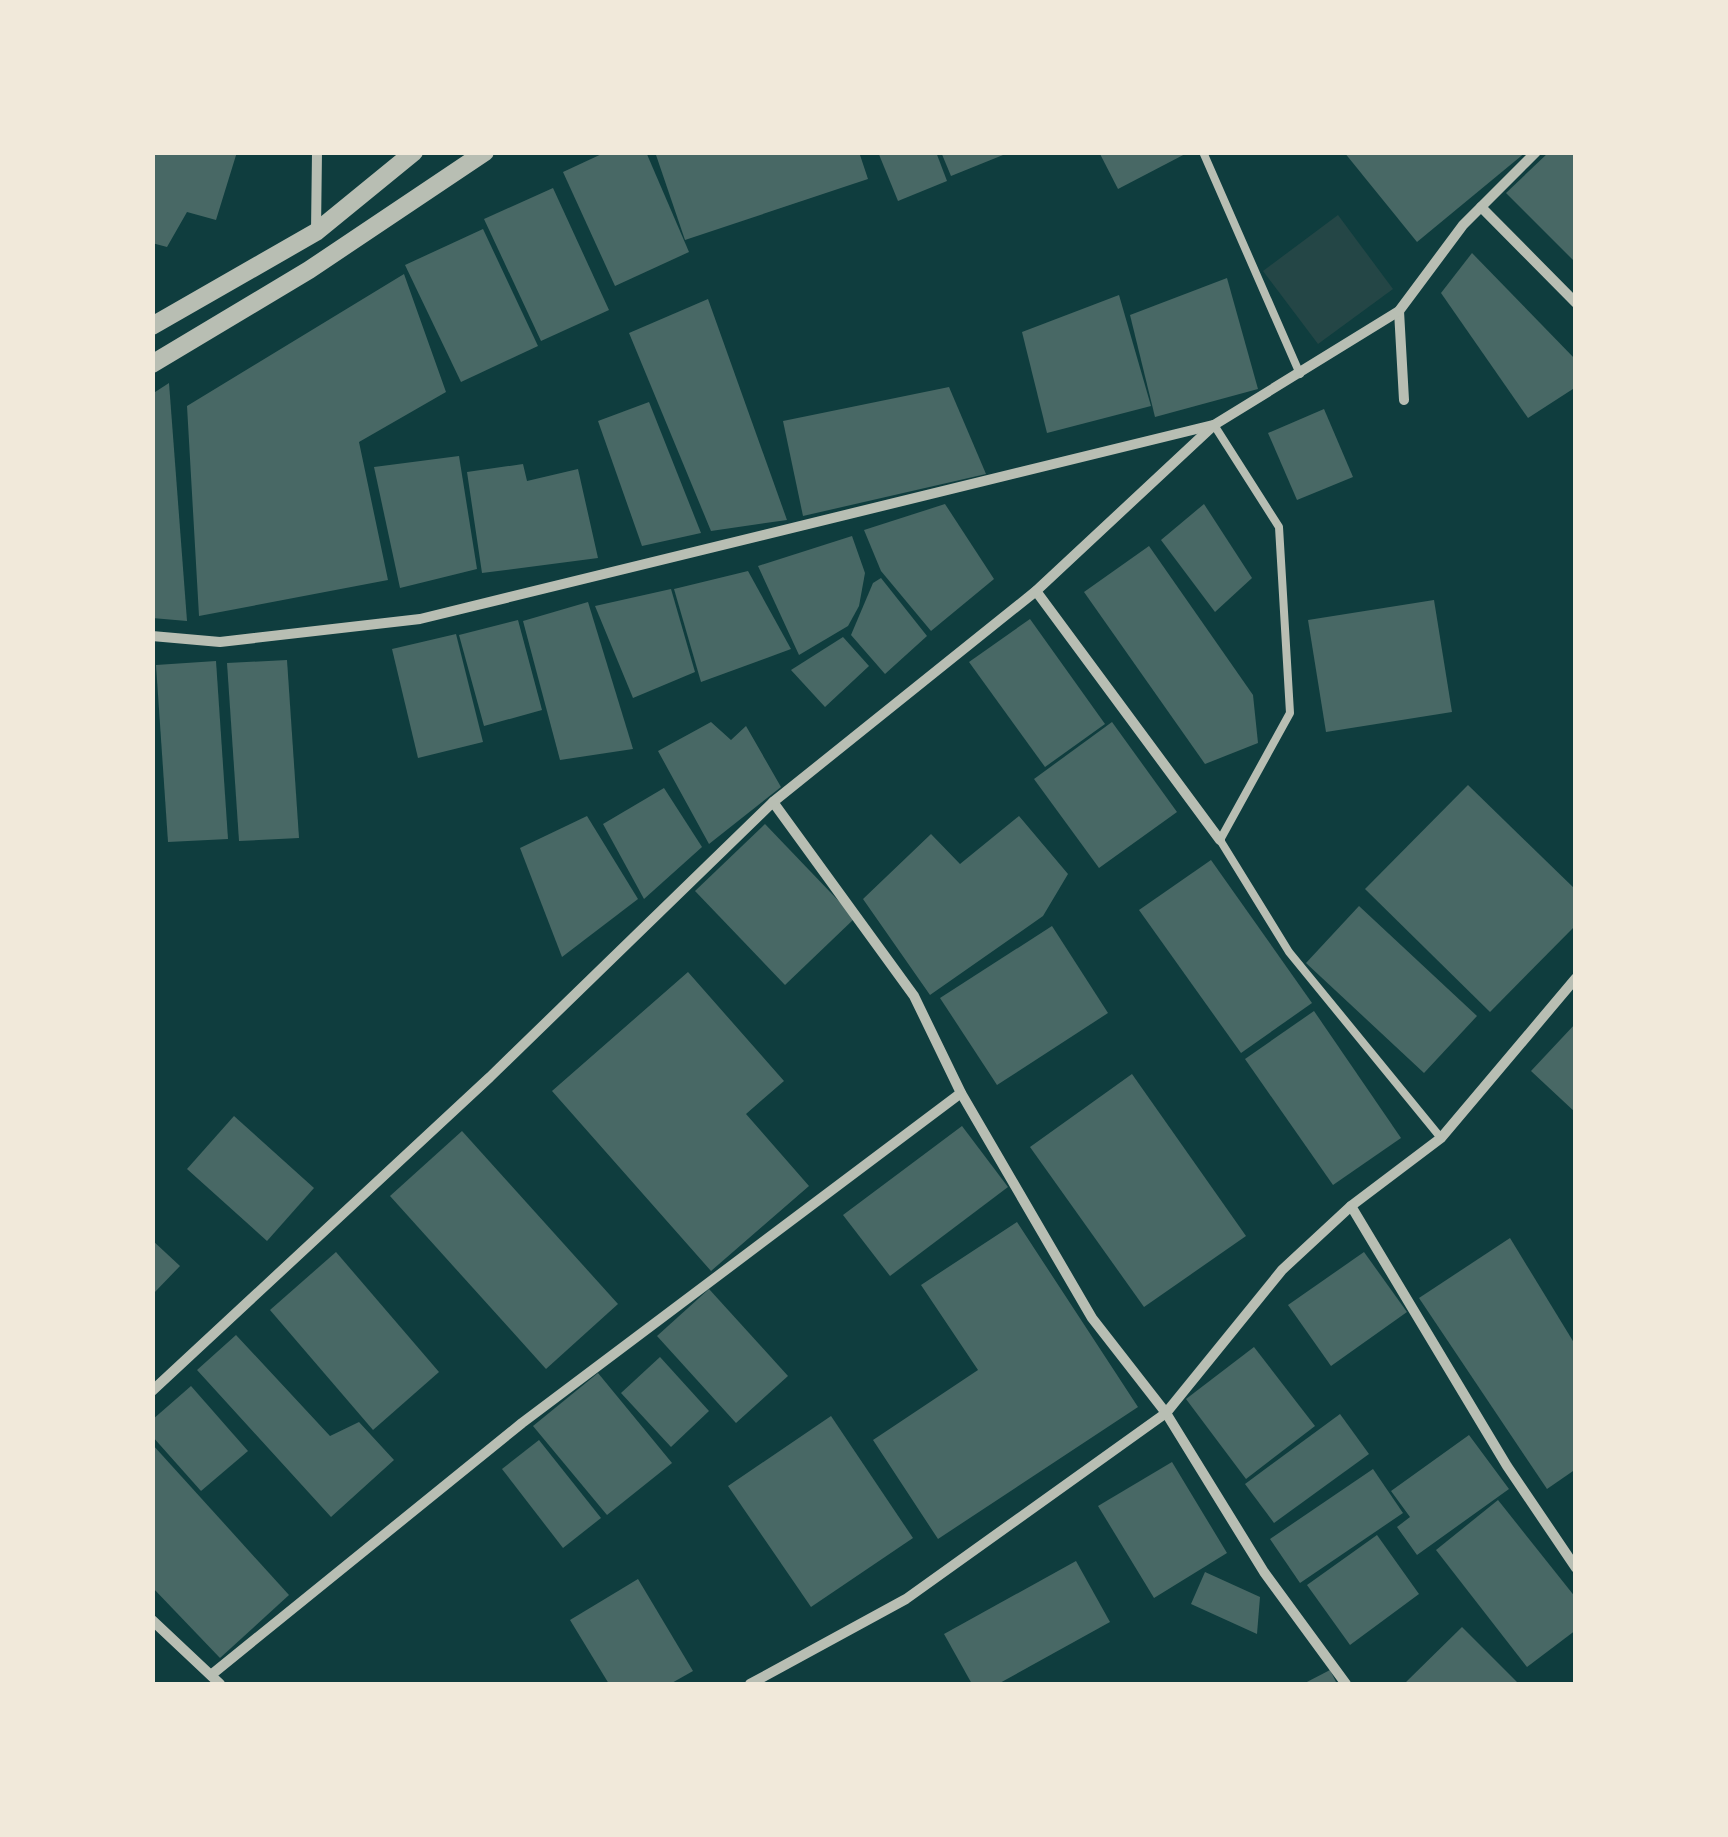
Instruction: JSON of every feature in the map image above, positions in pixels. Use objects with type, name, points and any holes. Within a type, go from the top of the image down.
[{"type":"street","points":[[316,232],[317,152]]},
{"type":"street","points":[[152,326],[316,232],[414,152]]},
{"type":"street","points":[[152,364],[309,270],[485,152]]},
{"type":"street","points":[[152,1391],[490,1077],[773,802],[1036,591],[1214,425],[1399,311],[1464,225],[1536,152]]},
{"type":"street","points":[[1481,207],[1576,302]]},
{"type":"street","points":[[1399,311],[1404,400]]},
{"type":"street","points":[[152,636],[220,642],[420,620],[1214,425]]},
{"type":"street","points":[[1036,591],[1220,840]]},
{"type":"street","points":[[773,802],[914,996],[962,1093],[1092,1318],[1166,1414],[1264,1572],[1346,1684]]},
{"type":"street","points":[[750,1684],[906,1599],[1166,1414],[1282,1270],[1351,1206],[1441,1138],[1576,978]]},
{"type":"street","points":[[211,1675],[522,1423],[962,1093]]},
{"type":"street","points":[[1351,1206],[1506,1466],[1576,1568]]},
{"type":"street","points":[[152,1620],[220,1684]]},
{"type":"lane","points":[[1203,152],[1300,374]]},
{"type":"lane","points":[[1214,425],[1279,528],[1290,713],[1220,840],[1288,952],[1441,1138]]},
{"type":"shaded area","points":[[1338,215],[1393,289],[1318,344],[1263,271]]},
{"type":"building","points":[[152,152],[237,152],[216,220],[187,212],[167,247],[152,243]]},
{"type":"building","points":[[606,152],[646,152],[689,252],[615,286],[563,172]]},
{"type":"building","points":[[655,152],[859,152],[868,179],[685,240]]},
{"type":"building","points":[[878,152],[936,152],[947,181],[898,201]]},
{"type":"building","points":[[941,152],[1008,152],[1008,153],[951,176]]},
{"type":"building","points":[[1099,152],[1189,152],[1118,189]]},
{"type":"building","points":[[1344,152],[1526,152],[1417,242]]},
{"type":"building","points":[[1549,152],[1576,152],[1576,263],[1506,193]]},
{"type":"building","points":[[553,188],[609,310],[541,341],[484,219]]},
{"type":"building","points":[[483,229],[538,346],[461,382],[405,265]]},
{"type":"building","points":[[1472,253],[1576,360],[1576,387],[1528,418],[1441,293]]},
{"type":"building","points":[[404,274],[446,392],[359,442],[388,580],[199,616],[187,406]]},
{"type":"building","points":[[1227,278],[1258,389],[1155,417],[1130,315]]},
{"type":"building","points":[[1119,295],[1151,406],[1047,433],[1022,332]]},
{"type":"building","points":[[708,299],[787,520],[711,531],[629,333]]},
{"type":"building","points":[[169,383],[187,621],[152,618],[152,394]]},
{"type":"building","points":[[949,387],[986,474],[803,516],[783,421]]},
{"type":"building","points":[[649,402],[701,533],[642,546],[598,421]]},
{"type":"building","points":[[1324,409],[1353,477],[1297,500],[1268,433]]},
{"type":"building","points":[[459,456],[477,569],[400,588],[374,467]]},
{"type":"building","points":[[523,464],[527,481],[578,469],[598,558],[482,573],[467,472]]},
{"type":"building","points":[[945,504],[994,579],[931,631],[881,571],[864,530]]},
{"type":"building","points":[[1204,504],[1252,578],[1215,612],[1161,540]]},
{"type":"building","points":[[852,536],[865,573],[859,606],[848,626],[799,655],[758,566]]},
{"type":"building","points":[[1149,546],[1253,695],[1258,743],[1205,764],[1084,592]]},
{"type":"building","points":[[748,571],[791,649],[701,682],[674,589]]},
{"type":"building","points":[[881,578],[927,636],[885,674],[851,635],[873,583]]},
{"type":"building","points":[[671,589],[695,672],[633,698],[595,606]]},
{"type":"building","points":[[1434,600],[1452,712],[1326,732],[1308,620]]},
{"type":"building","points":[[588,602],[633,749],[560,760],[523,621]]},
{"type":"building","points":[[1030,619],[1105,724],[1045,767],[969,662]]},
{"type":"building","points":[[518,620],[542,710],[484,726],[459,635]]},
{"type":"building","points":[[456,634],[483,742],[418,758],[392,649]]},
{"type":"building","points":[[843,637],[869,666],[825,707],[791,670]]},
{"type":"building","points":[[287,660],[299,838],[239,841],[227,663]]},
{"type":"building","points":[[216,661],[228,839],[168,842],[156,665]]},
{"type":"building","points":[[711,722],[731,740],[746,726],[781,787],[709,844],[658,751]]},
{"type":"building","points":[[1112,722],[1177,812],[1099,868],[1034,779]]},
{"type":"building","points":[[1468,785],[1576,890],[1576,925],[1490,1012],[1365,889]]},
{"type":"building","points":[[664,788],[702,847],[644,899],[603,824]]},
{"type":"building","points":[[587,816],[638,899],[562,957],[520,848]]},
{"type":"building","points":[[1019,816],[1068,874],[1043,916],[930,995],[863,899],[931,834],[960,864]]},
{"type":"building","points":[[765,824],[855,918],[785,985],[695,891]]},
{"type":"building","points":[[1211,860],[1312,1003],[1241,1053],[1139,910]]},
{"type":"building","points":[[1359,906],[1477,1016],[1424,1073],[1306,963]]},
{"type":"building","points":[[1052,926],[1108,1013],[997,1085],[940,998]]},
{"type":"building","points":[[688,972],[784,1081],[746,1114],[809,1186],[711,1271],[552,1091]]},
{"type":"building","points":[[1314,1011],[1401,1138],[1333,1185],[1245,1059]]},
{"type":"building","points":[[1576,1023],[1576,1113],[1531,1071]]},
{"type":"building","points":[[1132,1074],[1246,1236],[1144,1307],[1030,1147]]},
{"type":"building","points":[[234,1116],[314,1188],[267,1241],[187,1169]]},
{"type":"building","points":[[962,1126],[1008,1187],[890,1276],[843,1215]]},
{"type":"building","points":[[462,1131],[618,1304],[546,1369],[390,1196]]},
{"type":"building","points":[[1017,1222],[1138,1407],[938,1539],[873,1440],[978,1370],[921,1285]]},
{"type":"building","points":[[1510,1238],[1576,1346],[1576,1469],[1547,1489],[1419,1298]]},
{"type":"building","points":[[152,1240],[180,1266],[152,1295]]},
{"type":"building","points":[[336,1252],[439,1372],[373,1430],[270,1310]]},
{"type":"building","points":[[1364,1252],[1407,1312],[1331,1366],[1288,1305]]},
{"type":"building","points":[[709,1289],[788,1376],[736,1423],[657,1336]]},
{"type":"building","points":[[236,1335],[330,1436],[359,1422],[394,1460],[331,1517],[197,1370]]},
{"type":"building","points":[[1254,1347],[1315,1426],[1246,1479],[1186,1399]]},
{"type":"building","points":[[660,1357],[709,1411],[671,1447],[621,1393]]},
{"type":"building","points":[[598,1373],[672,1463],[607,1515],[533,1426]]},
{"type":"building","points":[[191,1386],[248,1451],[201,1491],[152,1436],[152,1420]]},
{"type":"building","points":[[1340,1414],[1369,1454],[1274,1523],[1245,1484]]},
{"type":"building","points":[[831,1416],[913,1538],[811,1607],[728,1486]]},
{"type":"building","points":[[1469,1435],[1509,1489],[1417,1555],[1397,1527],[1410,1517],[1391,1491]]},
{"type":"building","points":[[539,1440],[601,1518],[563,1548],[502,1469]]},
{"type":"building","points":[[152,1444],[289,1595],[220,1658],[152,1587]]},
{"type":"building","points":[[1172,1462],[1227,1553],[1154,1598],[1098,1506]]},
{"type":"building","points":[[1373,1469],[1403,1513],[1300,1583],[1270,1539]]},
{"type":"building","points":[[1498,1500],[1576,1598],[1576,1630],[1527,1667],[1436,1550]]},
{"type":"building","points":[[1377,1535],[1419,1594],[1350,1645],[1307,1585]]},
{"type":"building","points":[[1076,1561],[1110,1622],[998,1684],[972,1684],[944,1634]]},
{"type":"building","points":[[1205,1572],[1260,1597],[1257,1634],[1191,1604]]},
{"type":"building","points":[[638,1579],[693,1671],[670,1684],[609,1684],[570,1620]]},
{"type":"building","points":[[1462,1627],[1519,1684],[1404,1684]]},
{"type":"building","points":[[1330,1670],[1337,1684],[1303,1684]]}]
